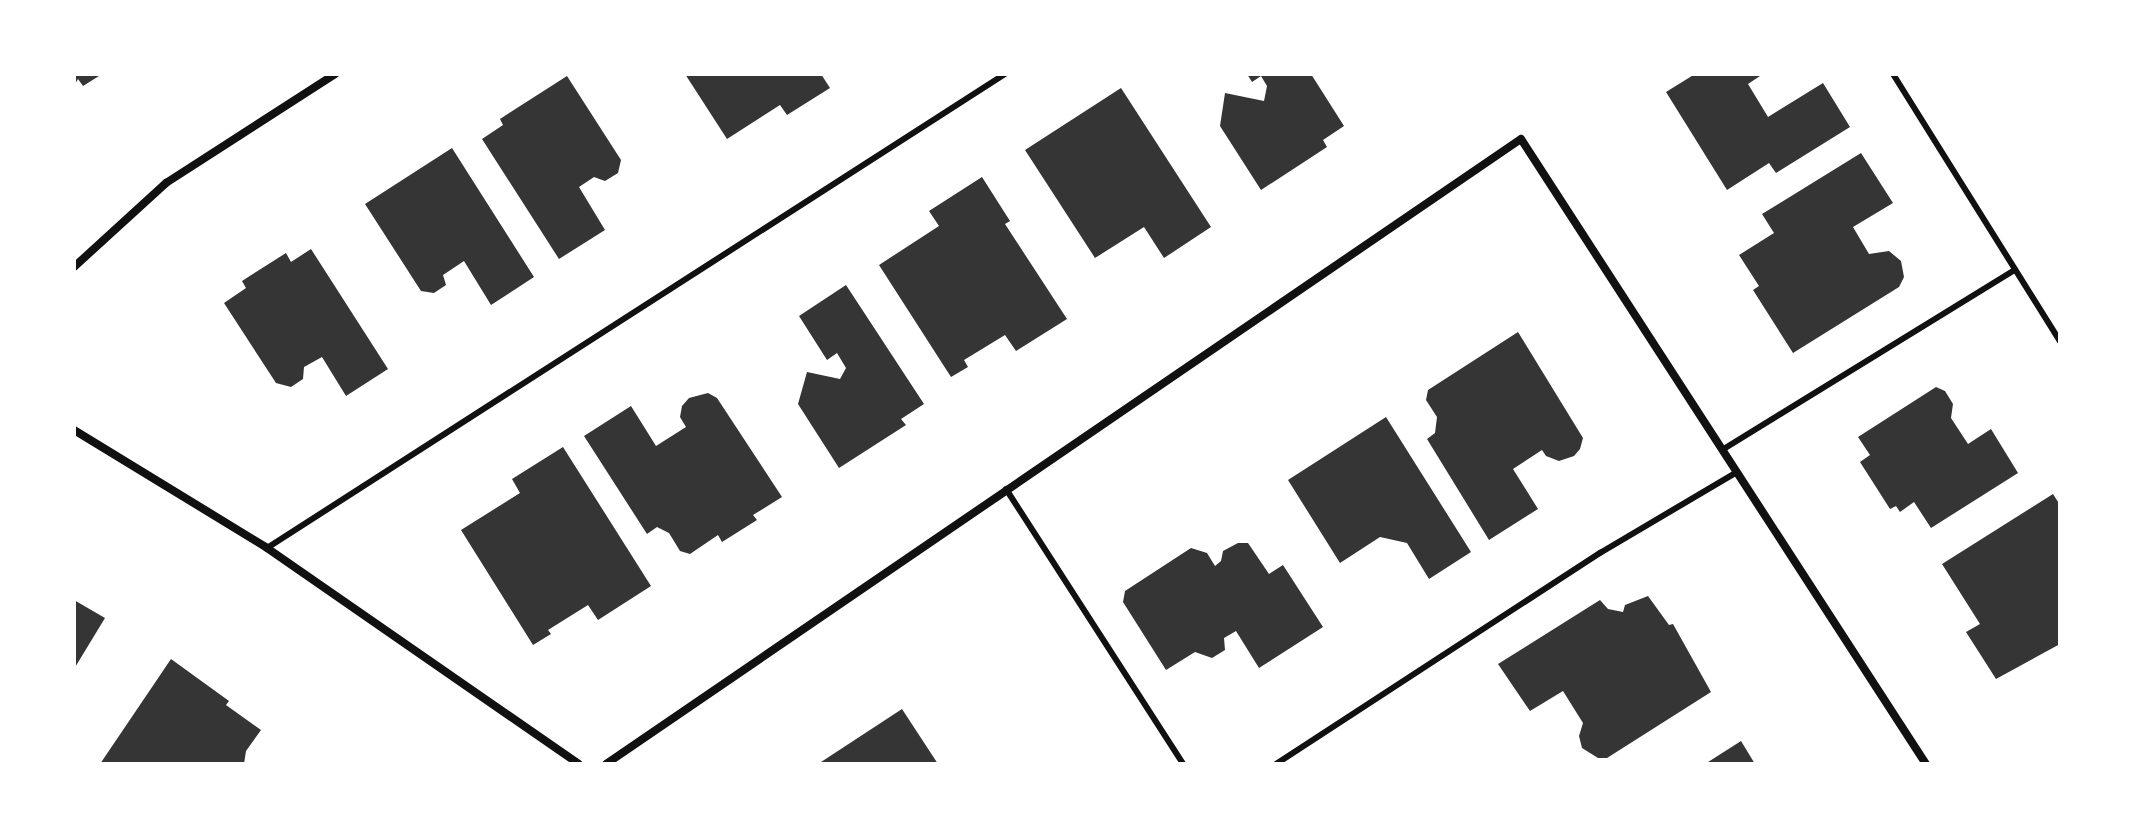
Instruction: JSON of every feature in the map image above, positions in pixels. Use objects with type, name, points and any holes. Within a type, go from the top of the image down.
[{"type":"street","points":[[74,267],[166,183],[335,74]]},
{"type":"street","points":[[606,764],[1521,139],[1926,764]]},
{"type":"street","points":[[74,430],[267,548],[579,764]]},
{"type":"lane","points":[[267,548],[1005,74]]},
{"type":"lane","points":[[1893,74],[2060,341]]},
{"type":"lane","points":[[1722,450],[2015,270]]},
{"type":"lane","points":[[1276,764],[1587,562],[1737,472]]},
{"type":"lane","points":[[1006,489],[1183,764]]},
{"type":"building","points":[[74,74],[99,76],[83,86],[78,79],[74,86]]},
{"type":"building","points":[[685,74],[821,74],[830,88],[787,115],[780,105],[727,139]]},
{"type":"building","points":[[1247,74],[1311,74],[1344,126],[1323,140],[1327,147],[1261,190],[1220,126],[1225,93],[1264,101],[1267,86],[1261,76],[1252,82]]},
{"type":"building","points":[[1695,74],[1758,74],[1760,76],[1748,84],[1768,117],[1823,83],[1850,127],[1776,173],[1769,163],[1727,190],[1666,92]]},
{"type":"building","points":[[567,76],[621,160],[618,173],[605,181],[594,177],[579,187],[605,230],[559,259],[482,139],[503,125],[500,119]]},
{"type":"building","points":[[1121,88],[1211,227],[1164,258],[1144,227],[1095,258],[1025,150]]},
{"type":"building","points":[[452,148],[534,277],[491,305],[464,261],[443,275],[446,285],[434,293],[421,291],[365,204]]},
{"type":"building","points":[[1861,153],[1893,203],[1853,227],[1869,254],[1889,251],[1901,261],[1904,277],[1899,287],[1793,353],[1753,290],[1759,286],[1739,255],[1774,233],[1762,214]]},
{"type":"building","points":[[982,177],[1010,221],[1005,224],[1067,319],[1016,351],[1005,335],[964,360],[968,367],[951,377],[879,265],[939,226],[929,211]]},
{"type":"building","points":[[311,249],[388,369],[346,396],[322,357],[304,367],[303,379],[291,387],[276,383],[224,303],[246,288],[242,281],[286,253],[291,262]]},
{"type":"building","points":[[846,285],[924,404],[901,419],[906,425],[839,468],[798,404],[807,372],[840,379],[846,368],[837,353],[827,360],[799,316]]},
{"type":"building","points":[[1518,332],[1583,438],[1574,456],[1559,461],[1546,456],[1542,450],[1513,469],[1538,509],[1489,540],[1427,439],[1435,433],[1437,417],[1426,400],[1428,390]]},
{"type":"building","points":[[1936,387],[1945,391],[1953,404],[1951,418],[1968,444],[1991,429],[2018,473],[1931,528],[1914,502],[1900,512],[1896,506],[1890,509],[1860,462],[1870,455],[1858,437]]},
{"type":"building","points":[[708,393],[717,398],[782,497],[753,515],[757,520],[722,542],[718,535],[690,554],[680,551],[669,533],[657,527],[647,534],[584,436],[631,406],[656,446],[686,427],[680,417],[682,406],[689,398]]},
{"type":"building","points":[[1386,417],[1471,552],[1429,579],[1407,543],[1380,537],[1340,563],[1288,480]]},
{"type":"building","points":[[563,447],[651,586],[598,620],[588,605],[548,630],[551,634],[533,645],[461,530],[520,493],[512,479]]},
{"type":"building","points":[[2053,494],[2060,505],[2060,644],[1996,679],[1966,632],[1980,624],[1942,564]]},
{"type":"building","points":[[1238,543],[1248,543],[1269,574],[1283,565],[1323,627],[1259,668],[1236,631],[1224,638],[1225,650],[1212,658],[1195,652],[1166,670],[1123,602],[1125,591],[1191,548],[1207,553],[1215,566],[1221,561],[1223,551]]},
{"type":"building","points":[[1648,596],[1669,625],[1673,624],[1711,692],[1607,758],[1598,758],[1582,748],[1579,736],[1583,723],[1563,691],[1530,711],[1498,664],[1600,600],[1608,609],[1623,612],[1625,605]]},
{"type":"building","points":[[74,600],[105,618],[74,669]]},
{"type":"building","points":[[171,659],[229,701],[226,705],[261,730],[246,751],[244,764],[100,764]]},
{"type":"building","points":[[902,709],[938,764],[818,764]]},
{"type":"building","points":[[1741,741],[1755,764],[1705,764]]}]
